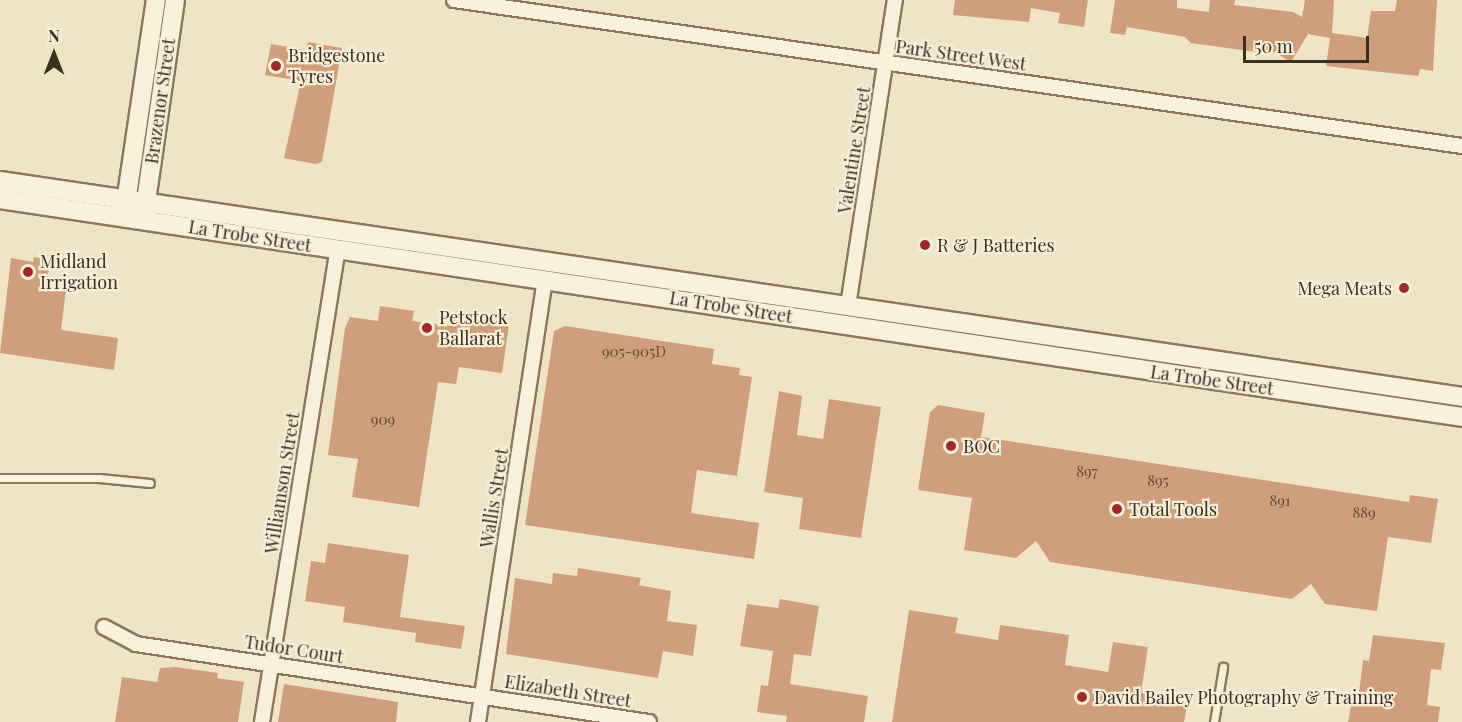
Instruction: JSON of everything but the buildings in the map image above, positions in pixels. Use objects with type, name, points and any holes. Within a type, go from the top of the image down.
[{"type":"main road","name":"Brazenor Street","points":[[125,208],[156,0]]},
{"type":"main road","name":"Brazenor Street","points":[[144,211],[175,0]]},
{"type":"main road","name":"La Trobe Street","points":[[0,181],[125,208],[338,249],[1462,417]]},
{"type":"main road","name":"La Trobe Street","points":[[0,199],[125,208]]},
{"type":"main road","name":"La Trobe Street","points":[[144,211],[340,230],[548,259],[1462,397]]},
{"type":"main road","points":[[338,249],[340,230]]},
{"type":"main road","points":[[545,279],[548,259]]},
{"type":"main road","points":[[845,325],[848,306]]},
{"type":"street","name":"Park Street West","points":[[454,0],[1462,146]]},
{"type":"street","name":"Valentine Street","points":[[848,306],[895,0]]},
{"type":"street","name":"Williamson Street","points":[[262,722],[338,249]]},
{"type":"street","name":"Wallis Street","points":[[478,722],[545,279]]},
{"type":"street","name":"Tudor Court","points":[[105,627],[135,644],[482,696]]},
{"type":"street","name":"Elizabeth Street","points":[[482,696],[649,722]]},
{"type":"lane","points":[[0,478],[99,477],[150,483]]},
{"type":"lane","points":[[1214,722],[1223,666]]},
{"type":"place","name":"Bridgestone Tyres","points":[[276,66]]},
{"type":"place","name":"R & J Batteries","points":[[925,245]]},
{"type":"place","name":"Midland Irrigation","points":[[28,272]]},
{"type":"place","name":"Mega Meats","points":[[1404,288]]},
{"type":"place","name":"Petstock Ballarat","points":[[427,328]]},
{"type":"place","name":"BOC","points":[[951,446]]},
{"type":"place","name":"Total Tools","points":[[1117,509]]},
{"type":"place","name":"David Bailey Photography & Training","points":[[1082,697]]}]
